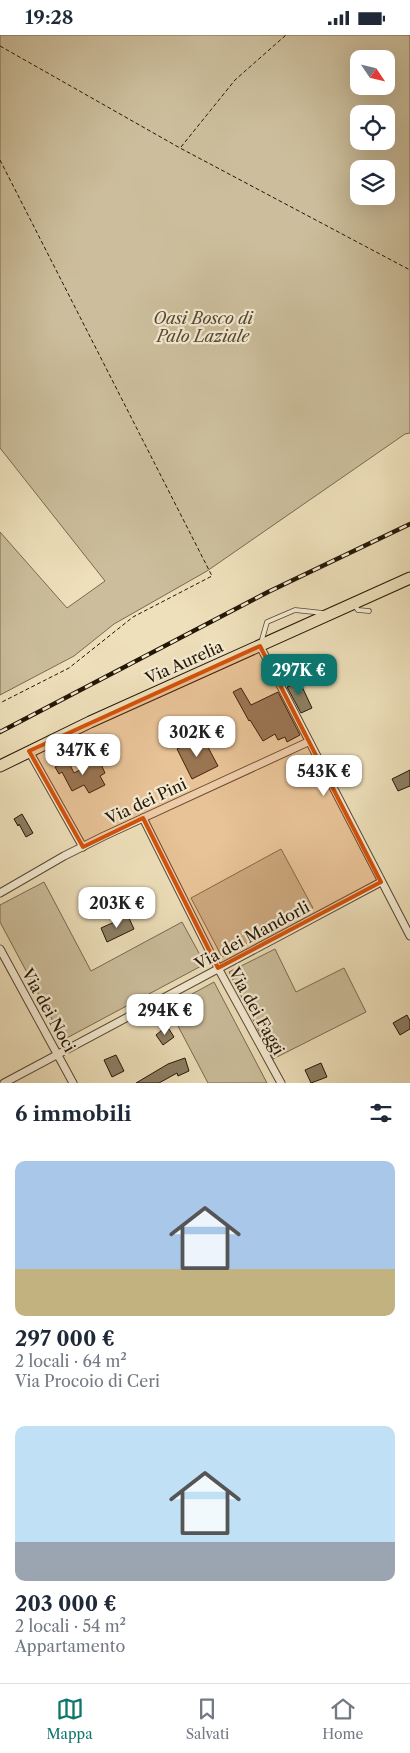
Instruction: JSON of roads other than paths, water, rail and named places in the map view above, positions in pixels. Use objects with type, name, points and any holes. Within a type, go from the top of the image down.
[{"type":"main road","name":"Via Aurelia","points":[[0,766],[90,721],[410,578]]},
{"type":"street","points":[[260,646],[410,936]]},
{"type":"street","name":"Via dei Pini","points":[[0,893],[82,847],[308,742]]},
{"type":"street","points":[[29,751],[82,847]]},
{"type":"street","name":"Via dei Faggi","points":[[143,818],[218,968],[281,1083]]},
{"type":"street","name":"Via dei Mandorli","points":[[4,1083],[381,882]]},
{"type":"street","name":"Via dei Noci","points":[[0,949],[73,1083]]},
{"type":"lane","points":[[354,604],[358,610],[369,611]]},
{"type":"lane","points":[[260,646],[268,622],[295,609],[330,614]]},
{"type":"railway","points":[[0,732],[268,592],[410,524]]},
{"type":"park label","name":"Oasi Bosco di Palo Laziale","points":[[203,327]]}]
